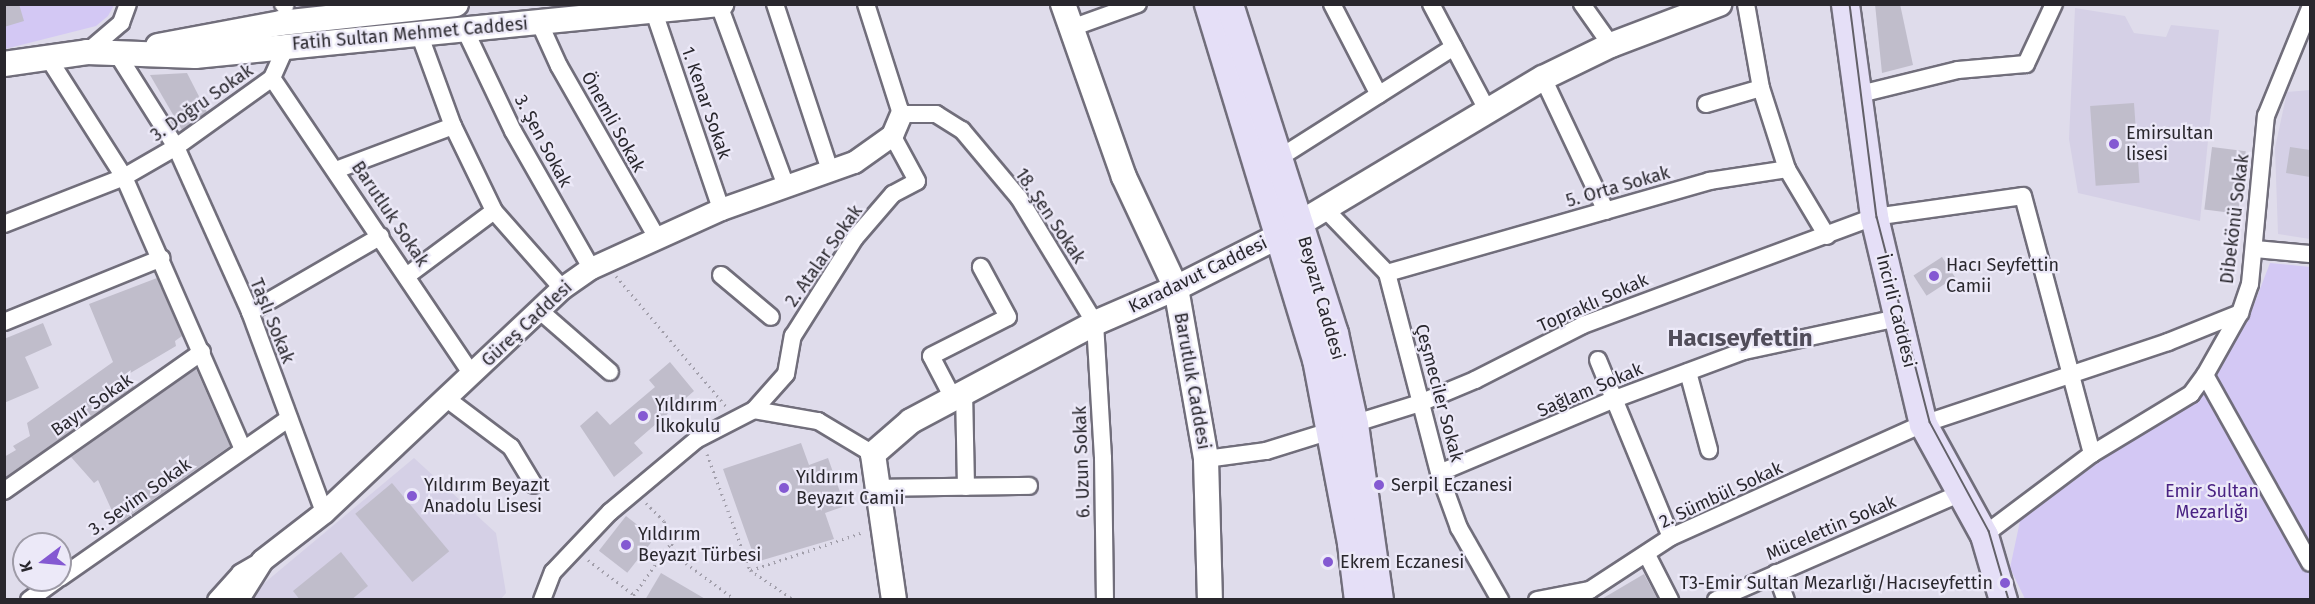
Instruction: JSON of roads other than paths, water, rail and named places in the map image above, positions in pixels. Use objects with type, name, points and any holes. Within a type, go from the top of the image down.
[{"type":"main road","name":"Fatih Sultan Mehmet Caddesi","points":[[126,52],[281,23],[456,4]]},
{"type":"main road","name":"Barutluk Caddesi","points":[[1063,4],[1074,27],[1124,177],[1176,288],[1206,459],[1210,600]]},
{"type":"main road","name":"Beyazıt Caddesi","points":[[1208,4],[1244,116],[1288,230],[1334,333],[1358,600]]},
{"type":"main road","name":"Beyazıt Caddesi","points":[[1229,4],[1280,159],[1288,230]]},
{"type":"main road","name":"Karadavut Caddesi","points":[[873,454],[911,421],[1095,322],[1176,288],[1288,230],[1486,108],[1611,45],[1719,4]]},
{"type":"main road","name":"İncirli Caddesi","points":[[1845,4],[1874,218],[1923,424],[1984,536],[2003,600]]},
{"type":"main road","name":"Fatih Sultan Mehmet Caddesi","points":[[20,62],[87,52],[195,56],[286,46],[420,36],[653,9],[720,5]]},
{"type":"main road","name":"Beyazıt Caddesi","points":[[1343,427],[1379,600]]},
{"type":"main road","points":[[873,454],[894,600]]},
{"type":"street","points":[[87,52],[121,23],[128,4]]},
{"type":"street","points":[[775,4],[830,170]]},
{"type":"street","points":[[866,4],[901,114],[892,135]]},
{"type":"street","points":[[1074,27],[1138,4]]},
{"type":"street","points":[[1332,4],[1379,94]]},
{"type":"street","points":[[1431,4],[1486,108]]},
{"type":"street","points":[[1582,4],[1611,45]]},
{"type":"street","points":[[1746,4],[1761,88],[1786,169],[1827,236]]},
{"type":"street","points":[[1856,95],[1958,70],[2026,64],[2054,4]]},
{"type":"street","points":[[720,5],[786,186]]},
{"type":"street","name":"Dibekönü Sokak","points":[[1984,536],[2092,454],[2190,394],[2205,375],[2240,314],[2250,284],[2266,116],[2310,8]]},
{"type":"street","name":"1. Kenar Sokak","points":[[653,9],[722,209]]},
{"type":"street","name":"Önemli Sokak","points":[[539,22],[559,66],[657,238]]},
{"type":"street","name":"3. Şen Sokak","points":[[465,30],[513,131],[598,265]]},
{"type":"street","points":[[420,36],[453,126],[494,211],[562,288]]},
{"type":"street","name":"3. Doğru Sokak","points":[[4,224],[124,177],[176,147],[273,78],[286,46]]},
{"type":"street","points":[[1280,159],[1454,47]]},
{"type":"street","name":"Taşlı Sokak","points":[[126,52],[176,147],[250,312],[324,512]]},
{"type":"street","points":[[20,62],[124,177],[162,258],[243,448]]},
{"type":"street","name":"Barutluk Sokak","points":[[273,78],[408,274],[472,375]]},
{"type":"street","points":[[1543,78],[1605,211]]},
{"type":"street","points":[[1706,104],[1761,88]]},
{"type":"street","name":"18. Şen Sokak","points":[[901,114],[936,114],[962,130],[1019,198],[1095,322]]},
{"type":"street","points":[[336,170],[453,126]]},
{"type":"street","name":"Güreş Caddesi","points":[[237,600],[262,560],[324,512],[447,399],[562,288],[598,265],[722,209],[854,162],[892,135]]},
{"type":"street","name":"2. Atalar Sokak","points":[[754,410],[786,374],[793,336],[855,238],[893,194],[917,181],[892,135]]},
{"type":"street","name":"5. Orta Sokak","points":[[1387,273],[1709,182],[1786,169]]},
{"type":"street","name":"Topraklı Sokak","points":[[1206,459],[1266,451],[1420,403],[1475,380],[1583,325],[1697,280],[1874,218],[2023,196],[2070,375]]},
{"type":"street","name":"Çeşmeciler Sokak","points":[[1325,209],[1387,273],[1439,473],[1459,528],[1500,600]]},
{"type":"street","points":[[408,274],[494,211]]},
{"type":"street","points":[[250,312],[381,236]]},
{"type":"street","points":[[2255,249],[2310,254]]},
{"type":"street","points":[[4,322],[162,258]]},
{"type":"street","points":[[966,487],[958,395],[931,356],[1008,317],[981,267]]},
{"type":"street","name":"2. Atalar Sokak","points":[[721,275],[771,317]]},
{"type":"street","points":[[539,310],[610,372]]},
{"type":"street","name":"2. Sümbül Sokak","points":[[1537,600],[1594,595],[1671,537],[1923,424],[2070,375],[2240,314]]},
{"type":"street","name":"Sağlam Sokak","points":[[1439,473],[1615,399],[1744,351],[1898,318]]},
{"type":"street","name":"6. Uzun Sokak","points":[[1095,322],[1103,458],[1105,600]]},
{"type":"street","name":"Bayır Sokak","points":[[4,491],[202,352]]},
{"type":"street","points":[[1598,360],[1671,537]]},
{"type":"street","points":[[1688,372],[1709,450]]},
{"type":"street","points":[[2070,375],[2092,454]]},
{"type":"street","points":[[2205,375],[2310,563]]},
{"type":"street","points":[[447,399],[511,447],[534,484]]},
{"type":"street","points":[[542,600],[553,572],[635,491],[696,440],[754,410],[818,421],[873,454]]},
{"type":"street","name":"3. Sevim Sokak","points":[[72,569],[289,418]]},
{"type":"street","points":[[877,488],[1029,486]]},
{"type":"street","name":"Mücelettin Sokak","points":[[1716,600],[1961,493]]},
{"type":"street","points":[[1647,555],[1670,600]]},
{"type":"street","points":[[216,600],[240,573],[262,560]]},
{"type":"street","points":[[1776,573],[1786,600]]},
{"type":"tram line","points":[[1850,4],[1877,217],[1930,422],[1989,531],[2009,600]]},
{"type":"place","name":"Emirsultan lisesi","points":[[2114,144]]},
{"type":"place","name":"Hacı Seyfettin Camii","points":[[1934,276]]},
{"type":"place","name":"Yıldırım İlkokulu","points":[[643,416]]},
{"type":"place","name":"Serpil Eczanesi","points":[[1379,485]]},
{"type":"place","name":"Yıldırım Beyazıt Camii","points":[[784,488]]},
{"type":"place","name":"Yıldırım Beyazıt Anadolu Lisesi","points":[[412,496]]},
{"type":"place","name":"Yıldırım Beyazıt Türbesi","points":[[626,545]]},
{"type":"place","name":"Ekrem Eczanesi","points":[[1328,562]]},
{"type":"place","name":"T3-Emir Sultan Mezarlığı/Hacıseyfettin","points":[[2005,583]]},
{"type":"district","name":"Hacıseyfettin","points":[[1740,339]]},
{"type":"park label","name":"Emir Sultan Mezarlığı","points":[[2212,502]]}]
